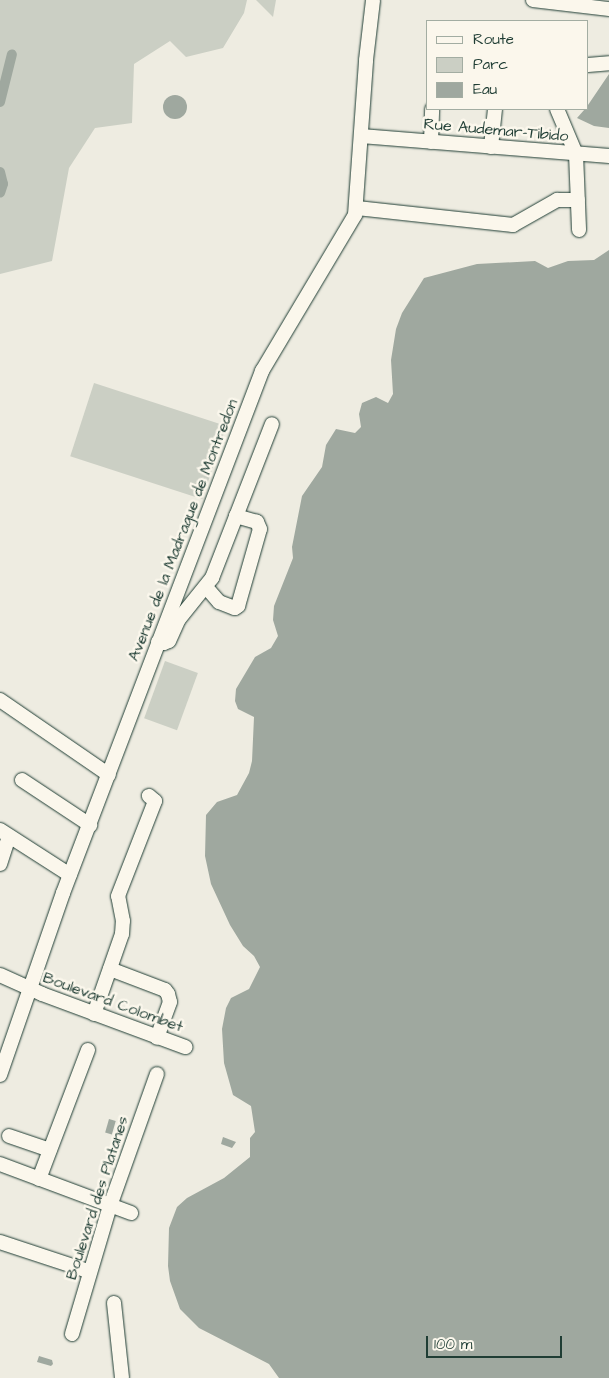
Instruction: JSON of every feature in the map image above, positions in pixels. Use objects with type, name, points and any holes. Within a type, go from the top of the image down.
[{"type":"street","name":"Avenue de la Madrague de Montredon","points":[[0,1075],[70,875],[262,371],[352,222],[357,208],[361,136],[373,0]]},
{"type":"street","points":[[533,0],[609,9]]},
{"type":"street","points":[[589,65],[609,64]]},
{"type":"street","points":[[431,142],[432,110]]},
{"type":"street","points":[[491,147],[496,110]]},
{"type":"street","points":[[557,110],[576,154],[579,230]]},
{"type":"street","name":"Rue Audemar-Tibido","points":[[361,136],[609,156]]},
{"type":"street","points":[[357,208],[509,225],[518,223],[557,200],[578,200]]},
{"type":"street","points":[[158,642],[164,643],[169,641],[179,619],[206,587],[272,424]]},
{"type":"street","points":[[206,587],[219,602],[235,608],[238,606],[246,584],[248,568],[260,529],[257,522],[236,516]]},
{"type":"street","points":[[0,700],[109,775]]},
{"type":"street","points":[[22,780],[90,825]]},
{"type":"street","points":[[94,1014],[122,934],[123,921],[118,905],[118,896],[155,801],[149,796]]},
{"type":"street","points":[[0,864],[5,833],[70,875]]},
{"type":"street","points":[[110,969],[165,990],[168,994],[170,1002],[157,1038]]},
{"type":"street","name":"Boulevard Colombet","points":[[0,975],[29,989],[185,1047]]},
{"type":"street","points":[[39,1179],[88,1050]]},
{"type":"street","name":"Boulevard des Platanes","points":[[72,1334],[110,1206],[157,1074]]},
{"type":"street","points":[[9,1136],[50,1150]]},
{"type":"street","points":[[0,1164],[131,1214]]},
{"type":"street","points":[[0,1242],[85,1270]]},
{"type":"street","points":[[114,1303],[122,1378]]},
{"type":"green space","points":[[0,0],[247,0],[244,13],[223,48],[186,57],[170,41],[134,64],[132,123],[95,128],[69,168],[52,261],[0,274]]},
{"type":"green space","points":[[256,0],[276,0],[273,17]]},
{"type":"green space","points":[[94,383],[226,426],[202,499],[70,456]]},
{"type":"green space","points":[[165,661],[198,673],[177,730],[144,718]]},
{"type":"water","points":[[609,74],[609,128],[594,126],[577,118],[584,110],[589,110],[589,104]]},
{"type":"water","points":[[175,95],[180,96],[186,102],[186,112],[180,118],[175,119],[170,118],[164,112],[163,107],[164,102],[170,96]]},
{"type":"water","points":[[609,250],[609,1378],[279,1378],[269,1364],[199,1328],[180,1309],[170,1281],[168,1266],[169,1228],[177,1207],[187,1198],[224,1178],[250,1157],[250,1138],[255,1132],[251,1106],[233,1095],[224,1063],[222,1029],[226,1008],[231,998],[249,989],[260,967],[254,956],[243,946],[230,925],[211,884],[205,856],[206,815],[217,802],[237,795],[249,773],[252,761],[254,717],[238,709],[235,701],[236,689],[255,657],[271,648],[278,636],[273,620],[274,606],[293,558],[292,547],[302,496],[322,467],[326,445],[336,429],[355,433],[361,427],[359,414],[362,403],[376,397],[388,403],[393,394],[391,360],[396,329],[402,313],[424,278],[477,264],[535,261],[548,268],[568,261],[594,260]]},
{"type":"water","points":[[109,1119],[116,1121],[112,1134],[105,1132]]},
{"type":"water","points":[[223,1137],[236,1142],[232,1148],[221,1144]]},
{"type":"water","points":[[39,1356],[52,1360],[53,1364],[51,1366],[37,1362]]},
{"type":"waterway","points":[[0,102],[12,54]]},
{"type":"waterway","points":[[0,172],[3,184],[0,193]]}]
